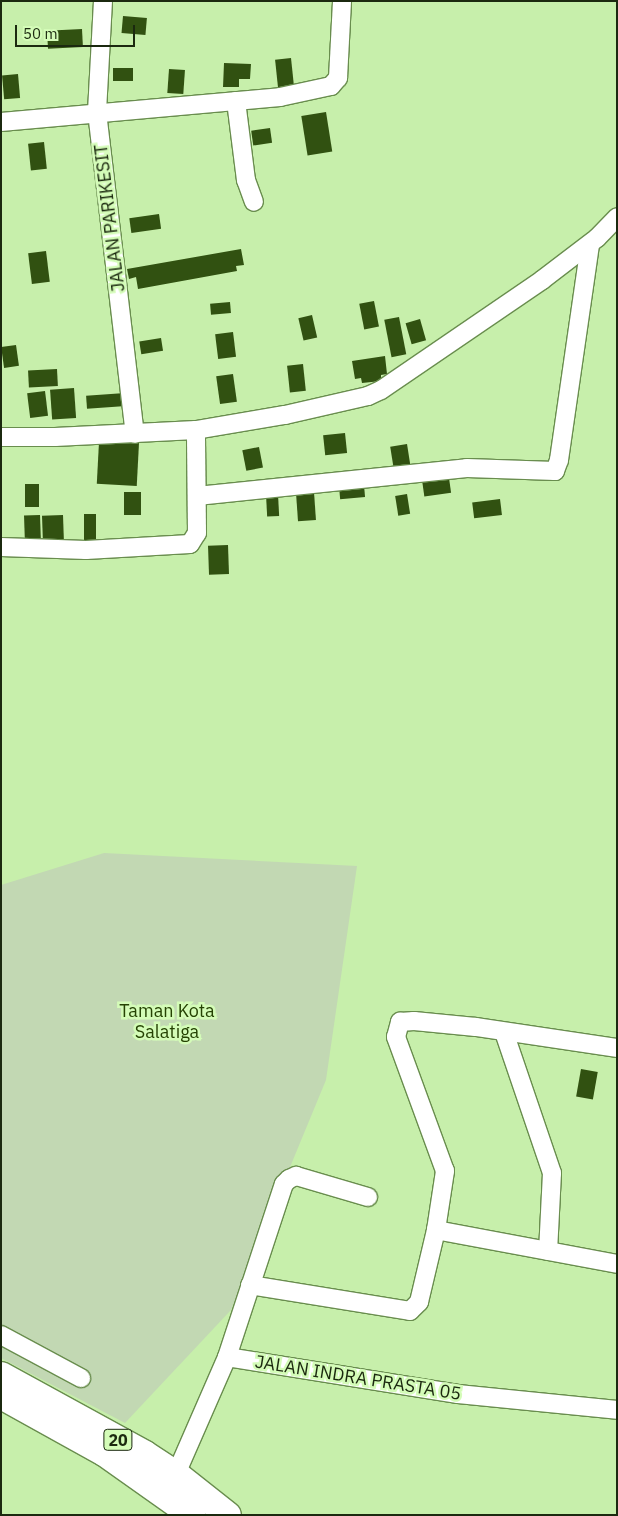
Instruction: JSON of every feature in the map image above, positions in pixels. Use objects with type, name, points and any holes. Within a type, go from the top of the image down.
[{"type":"highway","name":"20","points":[[1,1375],[145,1454],[176,1474],[228,1515]]},
{"type":"highway","name":"20","points":[[1,1396],[104,1453],[192,1515]]},
{"type":"street","name":"JALAN PARIKESIT","points":[[104,1],[97,112],[135,434]]},
{"type":"street","points":[[1,122],[280,97],[331,86],[336,83],[338,78],[342,1]]},
{"type":"street","points":[[236,101],[246,180],[254,202]]},
{"type":"street","points":[[1,437],[135,434],[196,430],[285,415],[374,394],[542,280],[590,244],[617,217]]},
{"type":"street","points":[[197,496],[467,468],[555,471],[559,460],[590,244]]},
{"type":"street","points":[[1,547],[86,550],[185,546],[193,540],[197,533],[196,430]]},
{"type":"street","points":[[250,1285],[410,1311],[419,1302],[436,1230],[445,1171],[396,1037],[400,1022],[414,1021],[617,1048]]},
{"type":"street","points":[[504,1032],[552,1173],[548,1251]]},
{"type":"street","points":[[176,1474],[227,1356],[284,1184],[296,1176],[368,1197]]},
{"type":"street","points":[[436,1230],[617,1264]]},
{"type":"street","points":[[1,1335],[81,1378]]},
{"type":"street","name":"JALAN INDRA PRASTA 05","points":[[227,1356],[458,1394],[617,1410]]},
{"type":"green space","name":"Taman Kota Salatiga","points":[[104,853],[357,866],[326,1080],[231,1310],[125,1423],[1,1358],[1,885]]},
{"type":"building","points":[[123,16],[147,18],[145,35],[122,33]]},
{"type":"building","points":[[82,29],[83,47],[48,49],[47,31]]},
{"type":"building","points":[[291,58],[294,86],[278,88],[275,60]]},
{"type":"building","points":[[224,63],[251,64],[250,79],[239,79],[239,87],[223,87]]},
{"type":"building","points":[[113,68],[133,68],[133,81],[113,81]]},
{"type":"building","points":[[169,69],[185,70],[183,94],[167,93]]},
{"type":"building","points":[[18,74],[20,98],[4,99],[2,75]]},
{"type":"building","points":[[326,112],[332,152],[308,155],[301,116]]},
{"type":"building","points":[[270,128],[272,143],[253,145],[251,131]]},
{"type":"building","points":[[44,142],[47,169],[31,171],[28,144]]},
{"type":"building","points":[[159,214],[161,229],[131,233],[129,218]]},
{"type":"building","points":[[241,249],[244,265],[236,266],[237,271],[138,289],[136,277],[129,279],[127,269]]},
{"type":"building","points":[[46,251],[50,282],[32,284],[28,253]]},
{"type":"building","points":[[374,301],[379,327],[364,329],[359,304]]},
{"type":"building","points":[[230,302],[231,313],[211,315],[210,304]]},
{"type":"building","points":[[312,315],[317,337],[304,341],[298,318]]},
{"type":"building","points":[[399,317],[406,354],[392,357],[384,320]]},
{"type":"building","points":[[420,319],[426,340],[412,344],[406,323]]},
{"type":"building","points":[[233,332],[236,357],[218,359],[215,334]]},
{"type":"building","points":[[161,338],[163,351],[141,354],[139,341]]},
{"type":"building","points":[[16,345],[19,366],[4,368],[1,347]]},
{"type":"building","points":[[385,356],[387,374],[381,375],[381,381],[362,383],[361,378],[355,379],[352,361]]},
{"type":"building","points":[[303,364],[306,391],[290,393],[287,366]]},
{"type":"building","points":[[57,369],[58,386],[29,387],[28,371]]},
{"type":"building","points":[[233,374],[237,402],[220,404],[216,376]]},
{"type":"building","points":[[74,388],[76,418],[52,420],[50,390]]},
{"type":"building","points":[[45,391],[48,416],[30,418],[27,393]]},
{"type":"building","points":[[125,393],[126,406],[87,409],[86,396]]},
{"type":"building","points":[[345,433],[347,453],[325,455],[323,435]]},
{"type":"building","points":[[99,441],[139,443],[137,486],[97,484]]},
{"type":"building","points":[[407,444],[411,470],[394,472],[390,447]]},
{"type":"building","points":[[259,447],[263,468],[246,471],[242,450]]},
{"type":"building","points":[[449,478],[451,493],[424,497],[422,482]]},
{"type":"building","points":[[25,484],[39,484],[39,507],[25,507]]},
{"type":"building","points":[[364,485],[365,497],[340,499],[339,487]]},
{"type":"building","points":[[124,492],[141,492],[141,515],[124,515]]},
{"type":"building","points":[[314,492],[316,520],[298,521],[296,493]]},
{"type":"building","points":[[278,494],[279,516],[267,517],[266,495]]},
{"type":"building","points":[[407,494],[410,514],[398,516],[395,496]]},
{"type":"building","points":[[500,499],[502,515],[474,518],[472,502]]},
{"type":"building","points":[[84,514],[96,514],[96,540],[84,540]]},
{"type":"building","points":[[40,515],[41,539],[25,540],[24,516]]},
{"type":"building","points":[[63,515],[64,541],[43,542],[42,516]]},
{"type":"building","points":[[228,545],[229,574],[209,575],[208,546]]},
{"type":"building","points":[[581,1069],[598,1072],[593,1100],[576,1097]]}]
